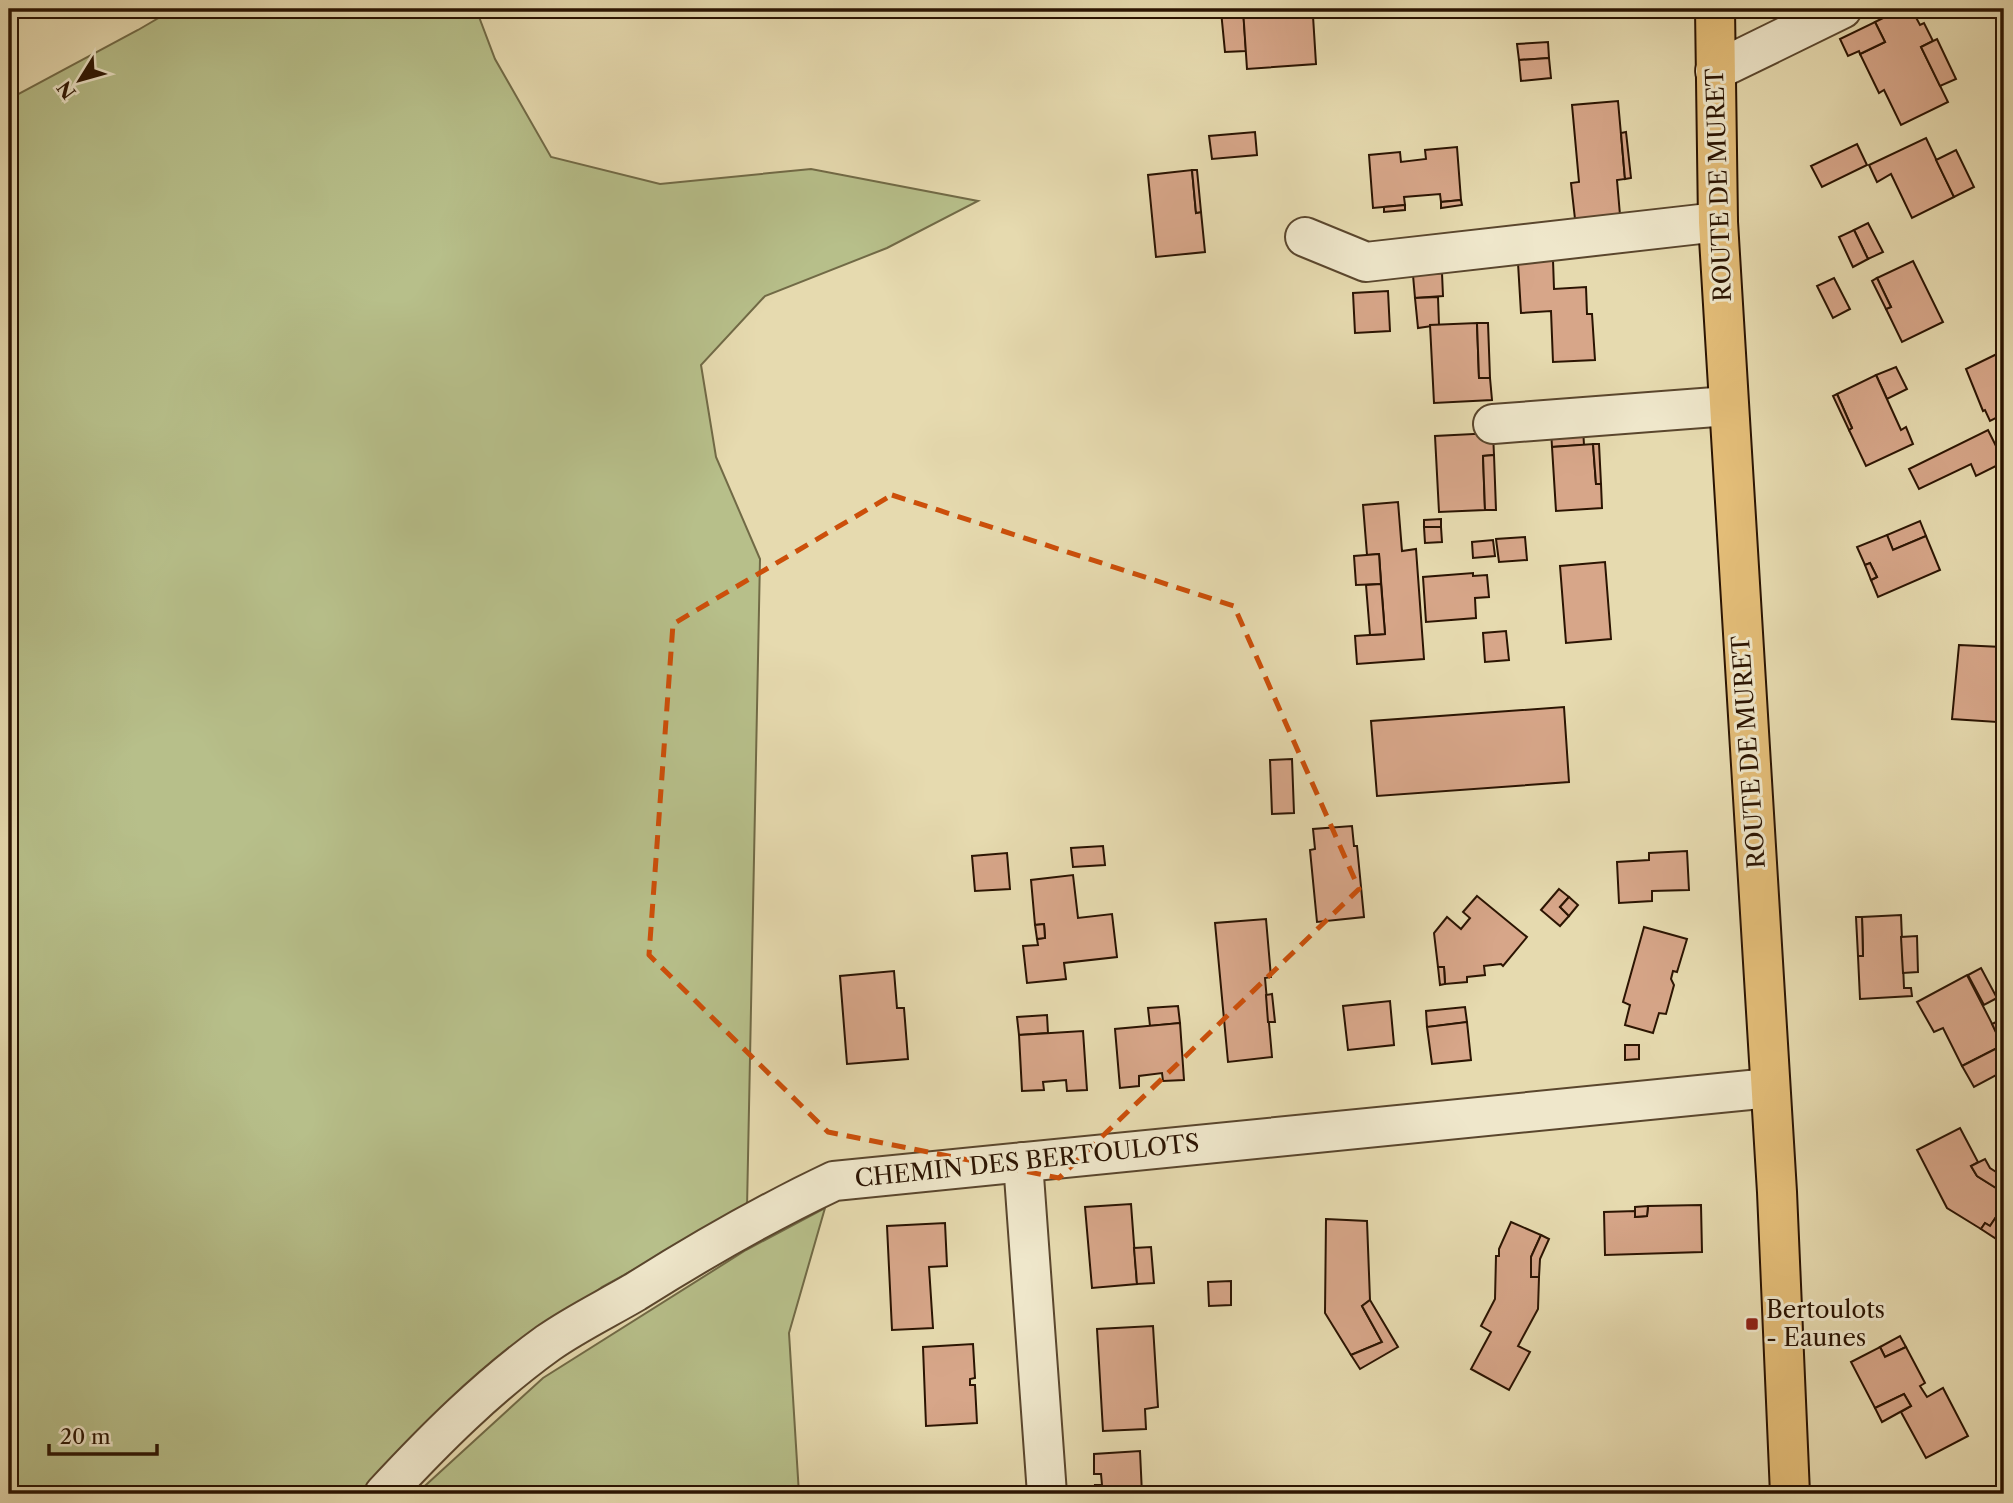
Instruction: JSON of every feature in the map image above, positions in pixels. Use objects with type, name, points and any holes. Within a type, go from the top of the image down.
[{"type":"main road","name":"ROUTE DE MURET","points":[[1715,9],[1718,222],[1770,1088],[1790,1494]]},
{"type":"street","points":[[1715,71],[1842,9]]},
{"type":"street","points":[[1305,237],[1366,262],[1718,222]]},
{"type":"street","points":[[1493,424],[1728,406]]},
{"type":"street","name":"CHEMIN DES BERTOULOTS","points":[[384,1494],[430,1444],[481,1397],[549,1342],[704,1248],[779,1206],[834,1181],[1770,1088]]},
{"type":"street","points":[[1023,1161],[1047,1494]]},
{"type":"highlighted area","points":[[892,495],[1234,606],[1359,889],[1059,1178],[828,1132],[649,955],[673,624]]},
{"type":"green space","points":[[174,9],[476,9],[495,59],[551,157],[660,184],[811,169],[978,201],[887,248],[765,296],[701,365],[716,457],[760,559],[747,1208],[602,1287],[473,1388],[361,1492],[365,1494],[9,1494],[9,99]]},
{"type":"green space","points":[[825,1208],[789,1333],[799,1494],[416,1494],[543,1378],[746,1250]]},
{"type":"building","points":[[1243,9],[1246,51],[1225,52],[1221,11]]},
{"type":"building","points":[[1243,9],[1298,9],[1299,17],[1313,16],[1316,64],[1247,69]]},
{"type":"building","points":[[1298,9],[1312,9],[1313,16],[1299,17]]},
{"type":"building","points":[[1479,9],[1522,9],[1522,12],[1479,15]]},
{"type":"building","points":[[1901,9],[1915,9],[1912,10],[1920,25],[1924,23],[1933,41],[1921,47],[1948,102],[1901,125],[1884,90],[1879,93],[1860,54],[1885,42],[1875,22]]},
{"type":"building","points":[[1875,22],[1885,42],[1860,54],[1859,51],[1848,56],[1840,39]]},
{"type":"building","points":[[1937,39],[1956,79],[1940,86],[1921,47]]},
{"type":"building","points":[[1548,42],[1549,58],[1519,60],[1517,44]]},
{"type":"building","points":[[1549,58],[1551,78],[1521,81],[1519,60]]},
{"type":"building","points":[[1618,101],[1625,179],[1617,180],[1620,215],[1575,219],[1571,183],[1579,182],[1572,105]]},
{"type":"building","points":[[1255,132],[1257,155],[1212,159],[1209,136]]},
{"type":"building","points":[[1626,132],[1631,178],[1625,179],[1621,133]]},
{"type":"building","points":[[1926,138],[1954,197],[1912,218],[1891,174],[1877,182],[1869,165]]},
{"type":"building","points":[[1857,144],[1867,165],[1822,187],[1811,166]]},
{"type":"building","points":[[1457,147],[1461,200],[1441,202],[1440,194],[1404,197],[1405,205],[1373,208],[1369,155],[1400,152],[1401,162],[1426,159],[1425,150]]},
{"type":"building","points":[[1956,150],[1974,187],[1954,197],[1936,160]]},
{"type":"building","points":[[1192,170],[1196,213],[1201,212],[1205,252],[1156,257],[1148,175]]},
{"type":"building","points":[[1192,170],[1197,170],[1201,212],[1196,213]]},
{"type":"building","points":[[1461,200],[1462,205],[1441,208],[1441,202]]},
{"type":"building","points":[[1405,205],[1405,210],[1384,212],[1384,207]]},
{"type":"building","points":[[1868,223],[1883,252],[1868,259],[1854,230]]},
{"type":"building","points":[[1854,230],[1868,259],[1853,267],[1839,237]]},
{"type":"building","points":[[1553,260],[1554,289],[1586,287],[1587,314],[1592,314],[1595,360],[1553,362],[1551,311],[1521,313],[1518,263]]},
{"type":"building","points":[[1913,261],[1943,322],[1902,342],[1886,309],[1891,307],[1877,278]]},
{"type":"building","points":[[1442,273],[1443,296],[1415,298],[1413,275]]},
{"type":"building","points":[[1834,278],[1850,309],[1833,318],[1817,286]]},
{"type":"building","points":[[1877,278],[1891,307],[1886,309],[1872,281]]},
{"type":"building","points":[[1388,291],[1390,331],[1355,333],[1353,293]]},
{"type":"building","points":[[1438,297],[1439,325],[1418,328],[1415,298]]},
{"type":"building","points":[[1477,323],[1479,378],[1490,378],[1492,400],[1434,403],[1430,325]]},
{"type":"building","points":[[1477,323],[1488,323],[1490,378],[1479,378]]},
{"type":"building","points":[[2001,352],[2004,360],[2004,414],[1990,421],[1985,410],[1983,411],[1966,369]]},
{"type":"building","points":[[1896,367],[1907,389],[1887,399],[1876,375]]},
{"type":"building","points":[[1876,375],[1901,430],[1906,427],[1913,444],[1866,466],[1849,430],[1852,428],[1837,394]]},
{"type":"building","points":[[1837,394],[1852,428],[1849,430],[1833,396]]},
{"type":"building","points":[[1583,428],[1584,445],[1552,447],[1551,430]]},
{"type":"building","points":[[1988,430],[2004,462],[1976,476],[1971,464],[1919,489],[1909,469]]},
{"type":"building","points":[[1493,433],[1494,455],[1483,456],[1485,510],[1439,512],[1435,436]]},
{"type":"building","points":[[1593,444],[1596,484],[1601,484],[1602,508],[1556,511],[1552,447]]},
{"type":"building","points":[[1593,444],[1599,444],[1601,484],[1596,484]]},
{"type":"building","points":[[1494,455],[1496,510],[1485,510],[1483,456]]},
{"type":"building","points":[[1398,502],[1402,551],[1416,549],[1424,659],[1357,664],[1355,636],[1385,634],[1379,554],[1367,555],[1363,505]]},
{"type":"building","points":[[1441,519],[1441,527],[1424,527],[1424,520]]},
{"type":"building","points":[[1920,521],[1926,536],[1893,550],[1887,535]]},
{"type":"building","points":[[1424,527],[1441,527],[1442,542],[1425,543]]},
{"type":"building","points":[[1887,535],[1893,550],[1926,536],[1940,570],[1878,597],[1871,580],[1877,577],[1870,563],[1865,565],[1857,547]]},
{"type":"building","points":[[1525,537],[1527,560],[1499,562],[1496,539]]},
{"type":"building","points":[[1493,540],[1495,556],[1473,558],[1472,542]]},
{"type":"building","points":[[1379,554],[1381,584],[1356,585],[1354,556]]},
{"type":"building","points":[[1605,562],[1611,639],[1566,643],[1560,566]]},
{"type":"building","points":[[1870,563],[1877,577],[1871,580],[1865,565]]},
{"type":"building","points":[[1473,573],[1473,576],[1487,575],[1489,597],[1475,598],[1476,618],[1426,622],[1423,577]]},
{"type":"building","points":[[1381,584],[1385,634],[1370,635],[1366,585]]},
{"type":"building","points":[[1506,631],[1509,660],[1485,662],[1483,633]]},
{"type":"building","points":[[1959,645],[2002,647],[1997,722],[1952,719]]},
{"type":"building","points":[[1564,707],[1569,782],[1377,796],[1371,721]]},
{"type":"building","points":[[1292,759],[1294,813],[1272,814],[1270,760]]},
{"type":"building","points":[[1352,826],[1354,846],[1357,846],[1364,917],[1317,922],[1310,850],[1315,849],[1313,829]]},
{"type":"building","points":[[1103,846],[1105,865],[1073,867],[1071,848]]},
{"type":"building","points":[[1687,851],[1689,890],[1652,891],[1652,901],[1619,903],[1617,862],[1649,860],[1649,853]]},
{"type":"building","points":[[1007,853],[1010,889],[975,891],[972,856]]},
{"type":"building","points":[[1073,875],[1078,918],[1112,914],[1117,957],[1064,963],[1066,979],[1027,983],[1023,946],[1038,945],[1037,939],[1045,938],[1044,924],[1035,925],[1031,880]]},
{"type":"building","points":[[1559,889],[1569,897],[1560,907],[1569,916],[1560,926],[1541,910]]},
{"type":"building","points":[[1477,896],[1527,937],[1503,966],[1484,966],[1485,975],[1467,977],[1467,982],[1445,984],[1444,967],[1438,967],[1434,933],[1447,917],[1461,929],[1470,918],[1463,912]]},
{"type":"building","points":[[1569,897],[1578,905],[1569,916],[1560,907]]},
{"type":"building","points":[[1901,915],[1904,988],[1911,988],[1912,996],[1860,999],[1858,956],[1863,956],[1862,917]]},
{"type":"building","points":[[1856,917],[1862,917],[1863,956],[1858,956]]},
{"type":"building","points":[[1266,919],[1271,977],[1265,978],[1272,1057],[1228,1062],[1215,923]]},
{"type":"building","points":[[1044,924],[1045,938],[1037,939],[1035,925]]},
{"type":"building","points":[[1644,927],[1687,939],[1677,972],[1673,971],[1671,979],[1674,985],[1666,1014],[1659,1013],[1653,1033],[1625,1025],[1630,1005],[1623,1002]]},
{"type":"building","points":[[1917,936],[1918,972],[1903,973],[1901,937]]},
{"type":"building","points":[[1438,967],[1444,967],[1445,984],[1440,985]]},
{"type":"building","points":[[1981,968],[1997,998],[1984,1005],[1968,975]]},
{"type":"building","points":[[894,971],[897,1008],[904,1008],[908,1059],[847,1064],[840,976]]},
{"type":"building","points":[[1967,975],[2003,1045],[1962,1066],[1943,1028],[1934,1032],[1917,1002]]},
{"type":"building","points":[[1272,994],[1275,1022],[1268,1022],[1266,995]]},
{"type":"building","points":[[1390,1001],[1394,1045],[1348,1050],[1343,1006]]},
{"type":"building","points":[[1178,1006],[1180,1023],[1150,1026],[1148,1008]]},
{"type":"building","points":[[1465,1007],[1467,1022],[1427,1027],[1426,1011]]},
{"type":"building","points":[[1047,1015],[1048,1033],[1019,1035],[1017,1017]]},
{"type":"building","points":[[2004,1018],[2004,1039],[2000,1041],[1992,1024]]},
{"type":"building","points":[[1467,1022],[1471,1060],[1432,1064],[1427,1027]]},
{"type":"building","points":[[1180,1023],[1184,1080],[1163,1081],[1162,1073],[1139,1076],[1139,1086],[1120,1088],[1115,1029]]},
{"type":"building","points":[[1083,1031],[1087,1090],[1067,1091],[1066,1080],[1043,1082],[1044,1090],[1022,1091],[1019,1035]]},
{"type":"building","points":[[1625,1045],[1639,1045],[1639,1059],[1625,1060]]},
{"type":"building","points":[[2003,1045],[2004,1071],[1974,1087],[1962,1066]]},
{"type":"building","points":[[1960,1128],[1978,1162],[1971,1166],[1977,1176],[2004,1193],[2004,1205],[1990,1226],[1985,1223],[1981,1229],[1947,1208],[1917,1150]]},
{"type":"building","points":[[1985,1159],[1990,1168],[2004,1177],[2004,1193],[1977,1176],[1971,1166]]},
{"type":"building","points":[[1131,1204],[1137,1284],[1092,1288],[1085,1207]]},
{"type":"building","points":[[1701,1205],[1702,1252],[1605,1255],[1604,1212],[1636,1211],[1635,1217],[1647,1216],[1648,1206]]},
{"type":"building","points":[[2004,1205],[2004,1231],[1998,1240],[1981,1229],[1985,1223],[1990,1226]]},
{"type":"building","points":[[1648,1206],[1647,1216],[1635,1217],[1635,1207]]},
{"type":"building","points":[[1326,1219],[1367,1221],[1370,1300],[1362,1306],[1382,1342],[1351,1355],[1325,1313]]},
{"type":"building","points":[[1511,1222],[1541,1235],[1531,1257],[1531,1277],[1539,1277],[1538,1309],[1518,1346],[1530,1352],[1509,1390],[1471,1369],[1491,1332],[1481,1326],[1495,1299],[1496,1256],[1499,1256],[1499,1249]]},
{"type":"building","points":[[945,1223],[947,1266],[929,1267],[933,1328],[892,1330],[887,1226]]},
{"type":"building","points":[[1541,1235],[1549,1239],[1540,1259],[1539,1277],[1531,1277],[1531,1257]]},
{"type":"building","points":[[1151,1247],[1154,1283],[1137,1284],[1134,1248]]},
{"type":"building","points":[[1231,1281],[1231,1305],[1209,1306],[1208,1282]]},
{"type":"building","points":[[1370,1300],[1398,1347],[1360,1369],[1351,1355],[1382,1342],[1362,1306]]},
{"type":"building","points":[[1153,1326],[1158,1407],[1145,1409],[1146,1429],[1103,1431],[1097,1329]]},
{"type":"building","points":[[1900,1336],[1906,1347],[1885,1357],[1880,1347]]},
{"type":"building","points":[[973,1344],[975,1378],[970,1379],[970,1385],[975,1385],[977,1423],[926,1426],[923,1347]]},
{"type":"building","points":[[1880,1347],[1885,1357],[1906,1347],[1925,1383],[1920,1386],[1927,1397],[1943,1388],[1968,1436],[1926,1458],[1901,1412],[1911,1406],[1904,1394],[1875,1408],[1851,1362]]},
{"type":"building","points":[[1904,1394],[1911,1406],[1882,1422],[1875,1408]]},
{"type":"building","points":[[1140,1451],[1142,1494],[1096,1494],[1095,1485],[1102,1485],[1101,1474],[1094,1474],[1094,1454]]},
{"type":"place","name":"Bertoulots - Eaunes","points":[[1752,1324]]}]
